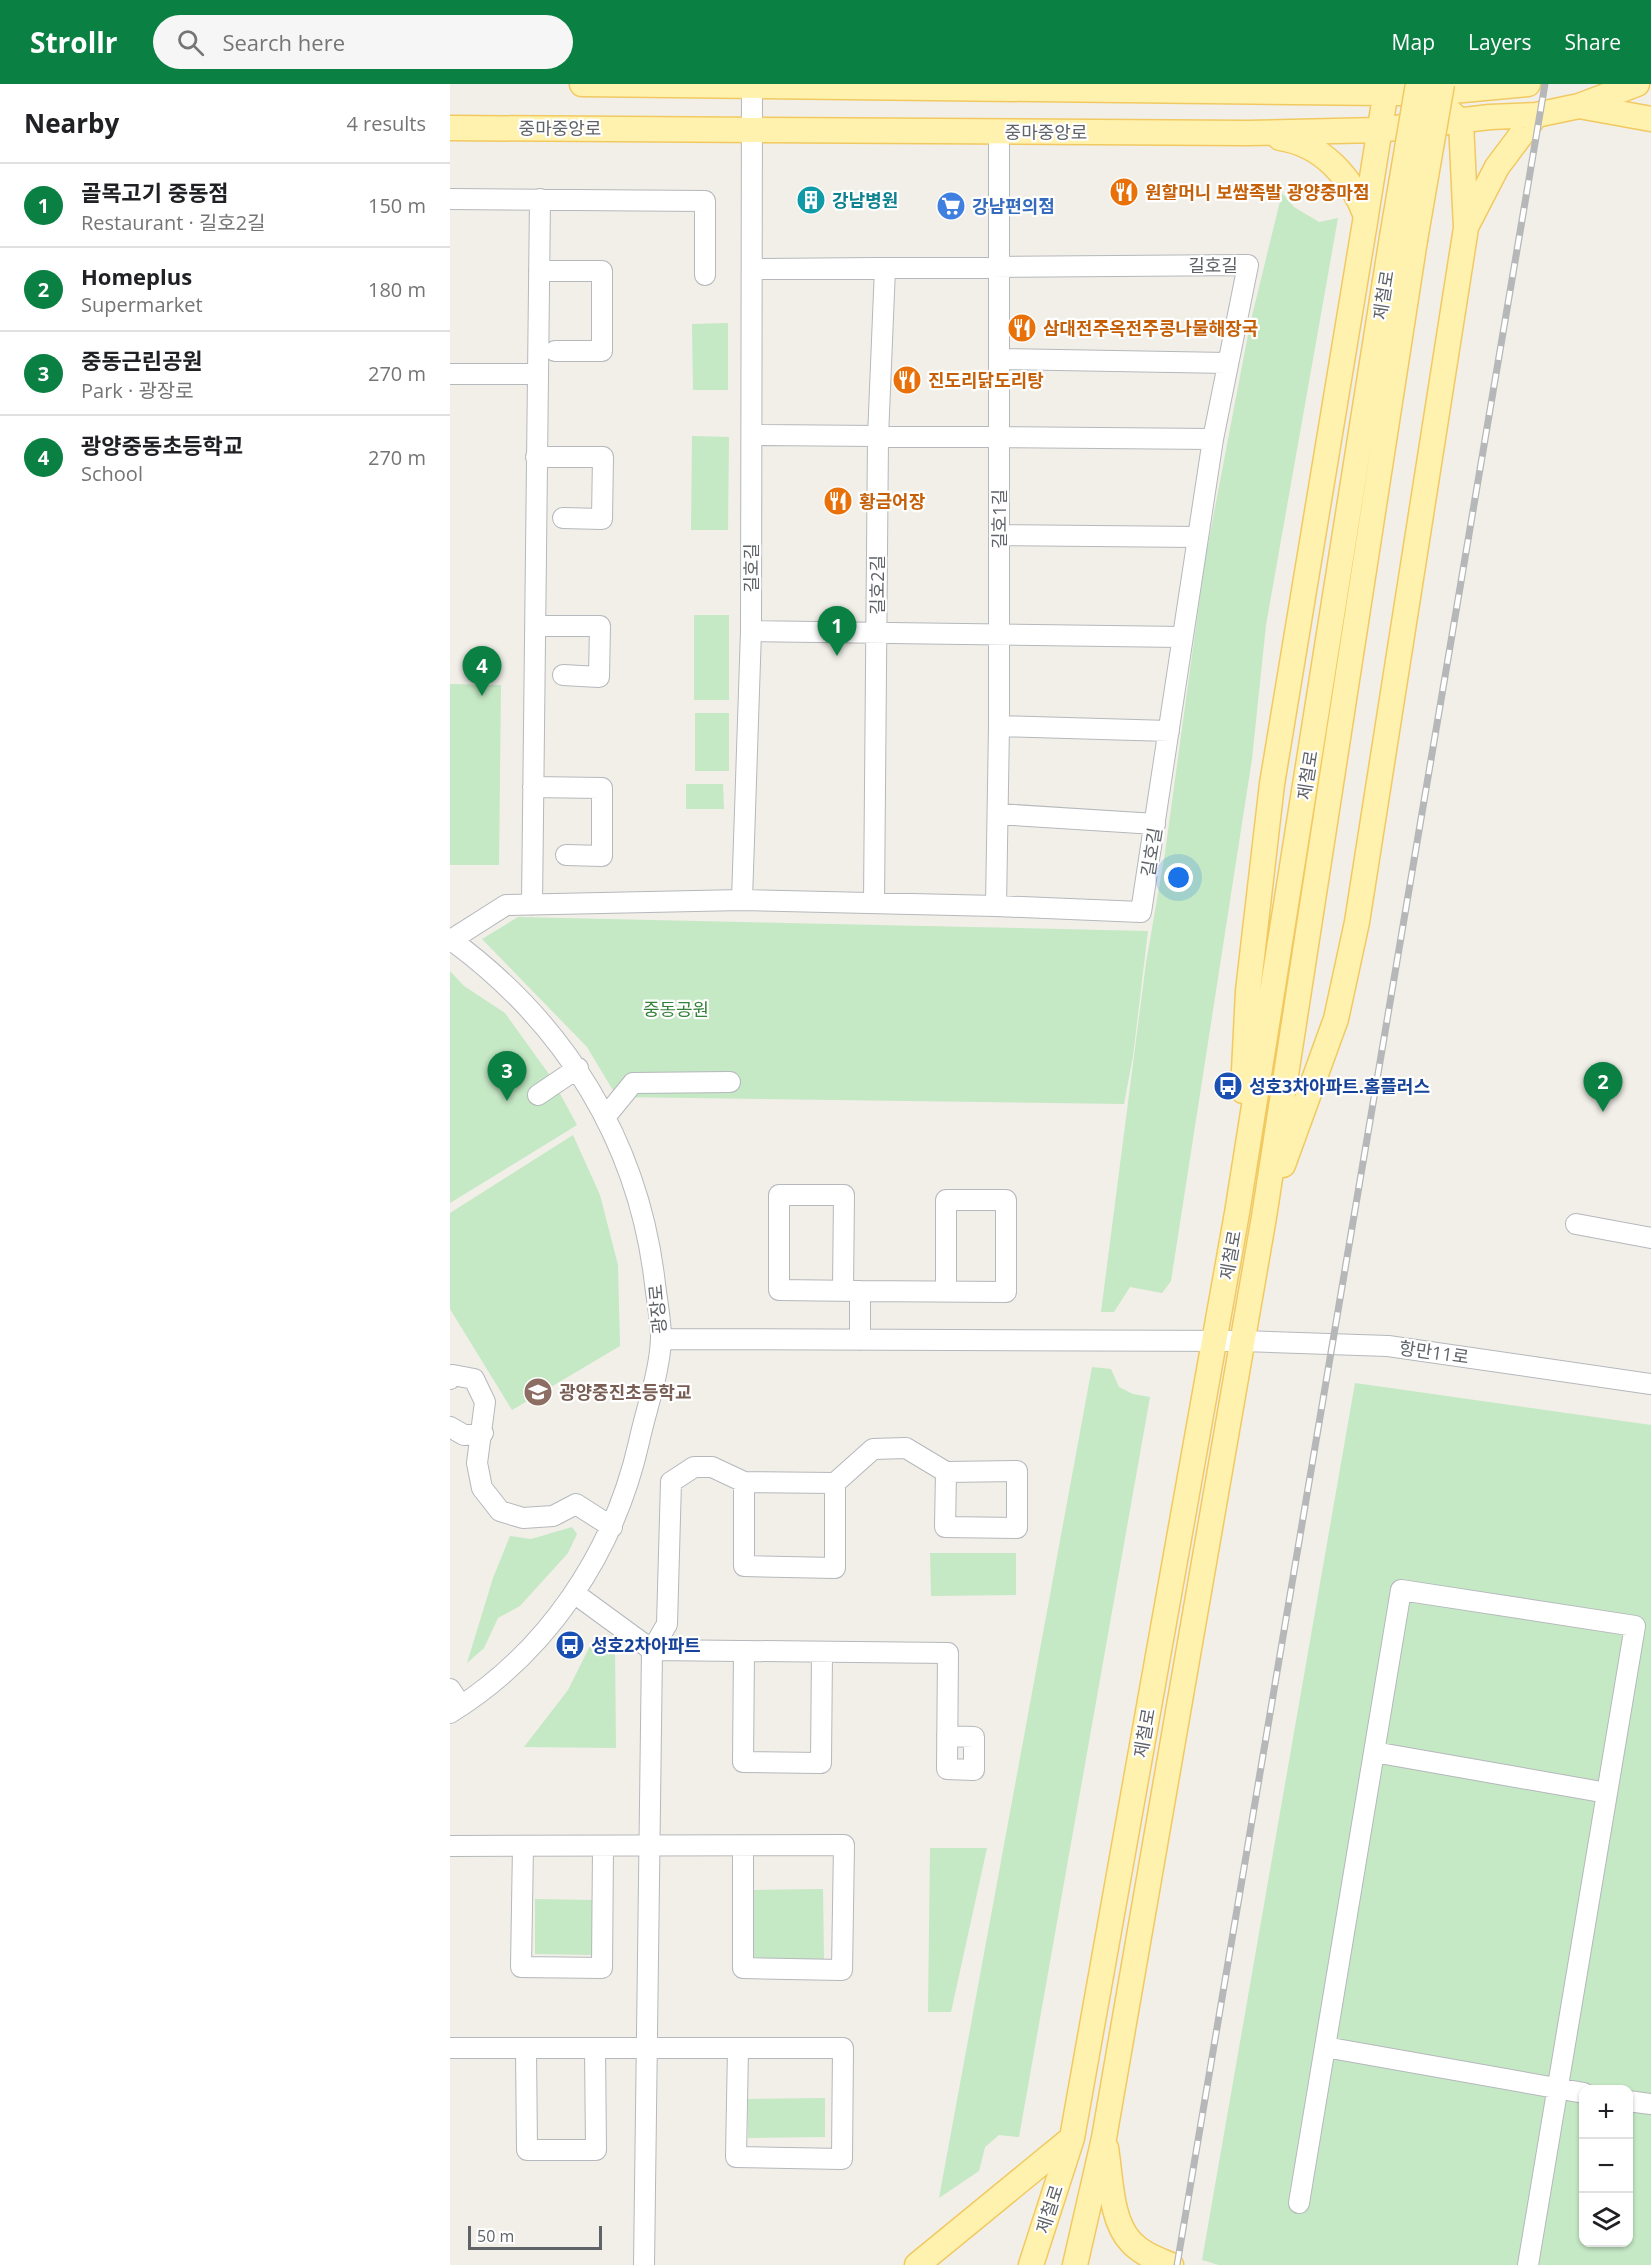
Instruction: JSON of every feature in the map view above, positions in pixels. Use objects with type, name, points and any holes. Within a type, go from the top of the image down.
[{"type":"main road","name":"중마중앙로","points":[[582,84],[752,101],[999,132],[1248,133],[1378,130],[1490,117],[1536,115],[1579,106],[1637,84]]},
{"type":"main road","points":[[1207,90],[1260,84]]},
{"type":"main road","name":"중마중앙로","points":[[450,128],[752,101],[1006,86],[1207,90],[1386,89],[1528,84]]},
{"type":"main road","points":[[1264,1217],[1336,1019],[1354,932],[1466,228],[1461,122],[1430,87]]},
{"type":"main road","points":[[1404,239],[1430,87]]},
{"type":"main road","points":[[1237,1213],[1248,990],[1272,784],[1386,89]]},
{"type":"main road","points":[[1579,106],[1651,119]]},
{"type":"main road","points":[[1466,228],[1497,167],[1536,115]]},
{"type":"main road","points":[[1248,133],[1285,139],[1322,156],[1350,182],[1366,216]]},
{"type":"main road","name":"제철로","points":[[1031,2265],[1072,2138],[1237,1213],[1404,239]]},
{"type":"main road","name":"제철로","points":[[1075,2265],[1104,2138],[1264,1217],[1404,239]]},
{"type":"main road","points":[[918,2265],[1072,2138]]},
{"type":"main road","points":[[1104,2138],[1118,2217],[1130,2241],[1148,2256],[1171,2265]]},
{"type":"street","name":"길호길","points":[[752,101],[751,631],[742,900],[1141,912],[1213,440],[1248,265],[752,269]]},
{"type":"street","name":"길호1길","points":[[996,906],[999,726],[999,132]]},
{"type":"street","points":[[450,199],[705,201],[705,275]]},
{"type":"street","points":[[532,905],[540,199]]},
{"type":"street","name":"길호2길","points":[[874,903],[878,436],[885,268]]},
{"type":"street","points":[[539,271],[602,271],[602,351],[555,351]]},
{"type":"street","points":[[999,359],[1227,363]]},
{"type":"street","points":[[450,374],[537,374]]},
{"type":"street","points":[[752,435],[1213,440]]},
{"type":"street","points":[[536,457],[603,457],[602,519],[564,518]]},
{"type":"street","points":[[999,535],[1197,537]]},
{"type":"street","points":[[534,626],[600,626],[599,677],[563,675]]},
{"type":"street","points":[[751,631],[1182,637]]},
{"type":"street","points":[[999,726],[1169,731]]},
{"type":"street","points":[[533,787],[602,788],[602,856],[566,855]]},
{"type":"street","points":[[998,814],[1155,824]]},
{"type":"street","points":[[451,939],[506,905],[742,900]]},
{"type":"street","name":"광장로","points":[[451,939],[522,1001],[578,1068],[606,1116],[633,1179],[643,1218],[652,1258],[661,1339],[632,1472],[612,1527],[574,1593],[544,1635],[505,1674],[456,1710]]},
{"type":"street","points":[[538,1095],[578,1068]]},
{"type":"street","points":[[606,1116],[633,1083],[730,1082]]},
{"type":"street","points":[[860,1340],[852,1290],[843,1195],[779,1195],[779,1290],[852,1290],[946,1292],[1006,1292],[1006,1200],[946,1200],[946,1292]]},
{"type":"street","points":[[1576,1224],[1651,1238]]},
{"type":"street","name":"항만11로","points":[[661,1339],[1243,1341],[1388,1346],[1651,1384]]},
{"type":"street","points":[[450,1379],[453,1375],[474,1379],[484,1402],[483,1433],[477,1463],[482,1488],[500,1511],[523,1518],[553,1515],[576,1504],[612,1527]]},
{"type":"street","points":[[450,1427],[464,1435],[483,1433]]},
{"type":"street","points":[[644,2265],[652,1650],[667,1624],[671,1482],[694,1467],[712,1467],[744,1482],[835,1483],[873,1449],[906,1448],[945,1472],[1017,1471],[1017,1528],[945,1527],[945,1472]]},
{"type":"street","points":[[744,1482],[744,1566],[835,1568],[835,1483]]},
{"type":"street","points":[[1299,2203],[1401,1590],[1635,1626],[1528,2265]]},
{"type":"street","points":[[574,1593],[652,1650],[948,1653],[947,1736]]},
{"type":"street","points":[[744,1651],[743,1762],[821,1763],[822,1652]]},
{"type":"street","points":[[450,1689],[456,1710]]},
{"type":"street","points":[[1374,1752],[1607,1793]]},
{"type":"street","points":[[450,1846],[843,1845],[842,1970],[743,1968],[743,1847]]},
{"type":"street","points":[[523,1846],[521,1967],[602,1968],[603,1847]]},
{"type":"street","points":[[1325,2047],[1579,2092]]},
{"type":"street","points":[[450,2048],[738,2048],[843,2048],[842,2159],[736,2157],[738,2048]]},
{"type":"street","points":[[526,2048],[526,2150],[596,2150],[595,2048]]},
{"type":"street","points":[[1633,2102],[1651,2104]]},
{"type":"green space","points":[[1282,193],[1294,207],[1319,222],[1338,218],[1266,625],[1252,759],[1171,1281],[1162,1293],[1130,1287],[1114,1312],[1101,1312],[1146,963],[1165,853],[1205,560],[1250,324]]},
{"type":"green space","points":[[728,323],[728,390],[693,390],[692,324]]},
{"type":"green space","points":[[692,436],[729,437],[728,530],[691,530]]},
{"type":"green space","points":[[694,615],[729,615],[729,700],[694,700]]},
{"type":"green space","points":[[450,684],[501,685],[499,865],[450,865]]},
{"type":"green space","points":[[695,713],[729,713],[729,771],[695,771]]},
{"type":"green space","points":[[686,784],[723,784],[724,809],[686,809]]},
{"type":"green space","name":"중동공원","points":[[518,917],[1148,931],[1133,1056],[1124,1104],[617,1097],[587,1047],[482,939]]},
{"type":"green space","points":[[450,971],[464,986],[505,1013],[551,1077],[577,1125],[450,1203]]},
{"type":"green space","points":[[573,1135],[600,1195],[618,1265],[620,1346],[512,1410],[450,1309],[450,1213]]},
{"type":"green space","points":[[1092,1367],[1111,1369],[1119,1387],[1133,1394],[1150,1397],[1019,2137],[999,2135],[985,2147],[979,2171],[939,2198]]},
{"type":"green space","points":[[1355,1383],[1651,1425],[1651,2265],[1219,2265],[1202,2260]]},
{"type":"green space","points":[[572,1527],[577,1534],[568,1553],[520,1606],[498,1618],[484,1648],[467,1663],[493,1578],[510,1536],[531,1539]]},
{"type":"green space","points":[[930,1553],[1016,1553],[1016,1595],[931,1596]]},
{"type":"green space","points":[[595,1636],[615,1648],[616,1748],[524,1747],[568,1690]]},
{"type":"green space","points":[[930,1848],[987,1848],[951,2012],[928,2012]]},
{"type":"green space","points":[[823,1889],[824,1959],[754,1960],[753,1890]]},
{"type":"green space","points":[[535,1899],[594,1900],[593,1955],[535,1954]]},
{"type":"green space","points":[[825,2098],[825,2137],[748,2138],[748,2099]]},
{"type":"railway","points":[[1177,2265],[1545,84]]},
{"type":"place","name":"원할머니 보쌈족발 광양중마점","points":[[1124,192]]},
{"type":"place","name":"강남병원","points":[[811,200]]},
{"type":"place","name":"강남편의점","points":[[951,206]]},
{"type":"place","name":"삼대전주옥전주콩나물해장국","points":[[1022,328]]},
{"type":"place","name":"진도리닭도리탕","points":[[907,380]]},
{"type":"place","name":"황금어장","points":[[838,501]]},
{"type":"place","name":"골목고기 중동점","points":[[837,656]]},
{"type":"place","name":"광양중동초등학교","points":[[482,696]]},
{"type":"place","name":"성호3차아파트.홈플러스","points":[[1228,1086]]},
{"type":"place","name":"중동근린공원","points":[[507,1101]]},
{"type":"place","name":"Homeplus","points":[[1603,1112]]},
{"type":"place","name":"광양중진초등학교","points":[[538,1392]]},
{"type":"place","name":"성호2차아파트","points":[[570,1645]]}]
